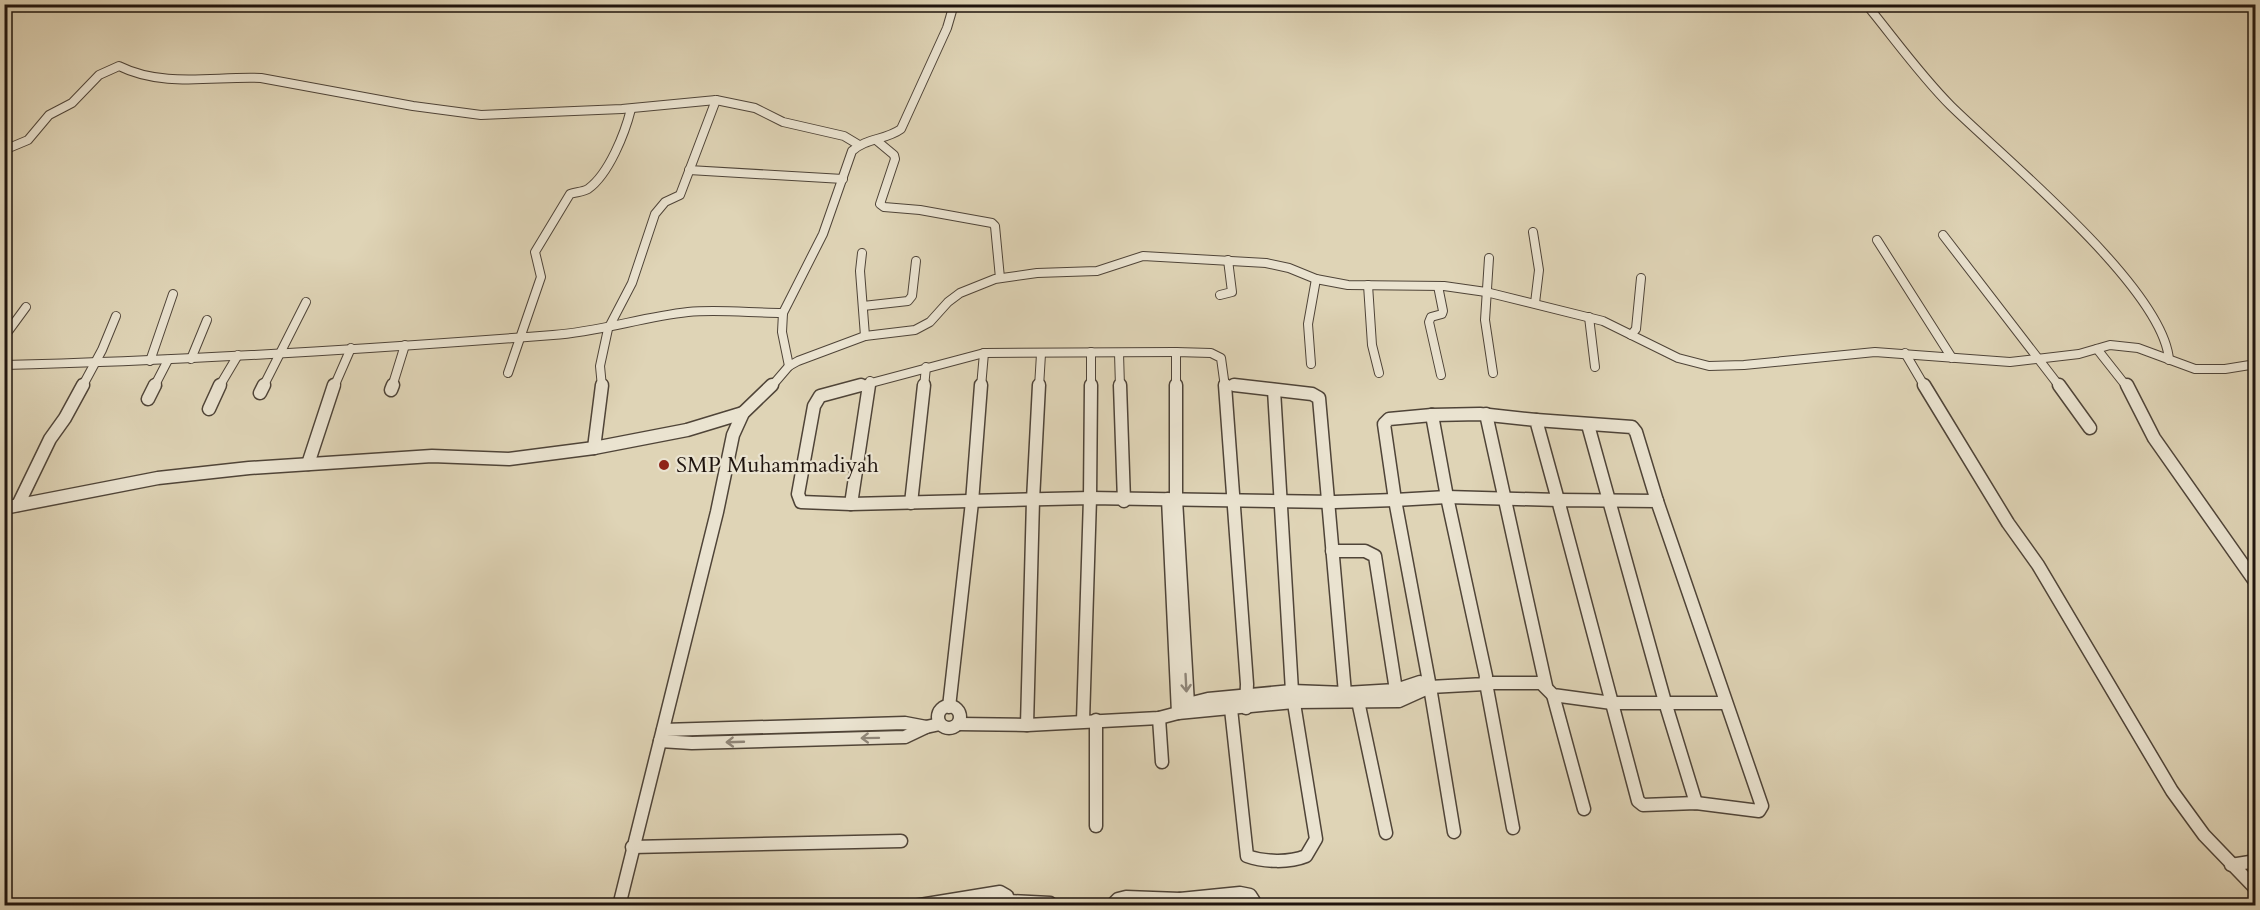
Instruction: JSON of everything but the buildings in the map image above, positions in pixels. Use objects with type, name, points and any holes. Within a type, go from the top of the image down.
[{"type":"street","points":[[789,366],[782,332],[783,313],[822,234],[852,151],[859,145],[896,134],[901,129],[947,28],[954,4]]},
{"type":"street","points":[[1866,4],[1949,104],[2094,243],[2157,319],[2168,353]]},
{"type":"street","points":[[4,150],[28,140],[49,116],[72,103],[99,75],[118,66],[135,74],[205,81],[236,77],[261,78],[413,106],[481,115],[631,109],[716,100],[755,108],[783,122],[844,136],[859,145]]},
{"type":"street","points":[[594,448],[603,392],[600,366],[608,329],[632,284],[655,214],[665,202],[680,195],[716,100]]},
{"type":"street","points":[[508,373],[542,277],[536,263],[537,248],[570,194],[586,191],[600,176],[617,144],[631,109]]},
{"type":"street","points":[[876,140],[894,155],[895,159],[880,204],[884,207],[920,210],[992,223],[995,226],[1000,278]]},
{"type":"street","points":[[690,170],[843,179]]},
{"type":"street","points":[[1533,232],[1539,270],[1536,298]]},
{"type":"street","points":[[1943,235],[2040,359],[2090,428]]},
{"type":"street","points":[[1877,240],[1952,358]]},
{"type":"street","points":[[862,252],[860,271],[865,336]]},
{"type":"street","points":[[4,508],[158,478],[308,464],[432,456],[509,459],[594,448],[687,430],[743,413],[759,400],[789,366],[865,336],[915,330],[930,322],[948,302],[960,293],[1000,278],[1037,273],[1097,271],[1143,256],[1228,260],[1274,265],[1316,279],[1348,285],[1486,288],[1536,298],[1633,332],[1678,358],[1709,366],[1875,352],[2010,362],[2079,354],[2109,345],[2123,345],[2168,353],[2195,369],[2225,369],[2256,364]]},
{"type":"street","points":[[1489,258],[1485,320],[1493,373]]},
{"type":"street","points":[[1220,295],[1232,292],[1228,260]]},
{"type":"street","points":[[863,306],[908,301],[912,296],[916,261]]},
{"type":"street","points":[[1633,332],[1641,278]]},
{"type":"street","points":[[1311,364],[1308,324],[1316,279]]},
{"type":"street","points":[[1368,285],[1372,345],[1379,373]]},
{"type":"street","points":[[1438,286],[1443,311],[1442,314],[1431,317],[1430,322],[1441,375]]},
{"type":"street","points":[[150,361],[173,294]]},
{"type":"street","points":[[260,393],[306,302]]},
{"type":"street","points":[[4,337],[26,308]]},
{"type":"street","points":[[4,365],[191,359],[238,354],[522,338],[585,333],[650,318],[690,312],[783,313]]},
{"type":"street","points":[[18,505],[50,439],[65,418],[102,350],[116,316]]},
{"type":"street","points":[[1589,317],[1595,367]]},
{"type":"street","points":[[191,359],[207,321]]},
{"type":"street","points":[[391,390],[405,345]]},
{"type":"street","points":[[308,464],[329,398],[351,348]]},
{"type":"street","points":[[2097,349],[2126,382],[2154,438],[2256,583]]},
{"type":"street","points":[[1091,352],[1089,721],[1096,826]]},
{"type":"street","points":[[1176,352],[1172,499],[1178,713]]},
{"type":"street","points":[[1246,708],[1246,694],[1232,501],[1223,363],[1216,354],[1176,352],[984,353],[870,381],[825,394],[816,400],[798,494],[801,502],[806,504],[1090,498],[1124,501],[1172,499],[1232,501],[1328,501],[1447,497],[1657,501]]},
{"type":"street","points":[[940,724],[939,714],[949,707],[972,502],[984,353]]},
{"type":"street","points":[[1119,353],[1124,501]]},
{"type":"street","points":[[1905,353],[2008,523],[2038,565],[2172,791],[2204,835],[2230,865],[2256,889]]},
{"type":"street","points":[[209,409],[215,390],[221,385],[238,354]]},
{"type":"street","points":[[1026,725],[1033,500],[1041,354]]},
{"type":"street","points":[[148,399],[168,360]]},
{"type":"street","points":[[911,503],[926,367]]},
{"type":"street","points":[[851,504],[870,381]]},
{"type":"street","points":[[1224,384],[1314,394],[1319,398],[1345,693]]},
{"type":"street","points":[[1231,709],[1247,856],[1254,860],[1297,860],[1306,856],[1316,839],[1293,697],[1274,390]]},
{"type":"street","points":[[619,906],[734,435],[743,413]]},
{"type":"street","points":[[1432,413],[1514,828]]},
{"type":"street","points":[[1454,832],[1425,685],[1385,422],[1432,413],[1486,414],[1588,425],[1632,427],[1636,432],[1657,501],[1762,810],[1754,811],[1696,803],[1640,804],[1536,420]]},
{"type":"street","points":[[1486,414],[1549,690],[1584,809]]},
{"type":"street","points":[[1588,425],[1665,702],[1696,803]]},
{"type":"street","points":[[1172,499],[1188,704]]},
{"type":"street","points":[[1332,551],[1365,551],[1375,556],[1397,695]]},
{"type":"street","points":[[1178,713],[1188,704],[1246,694],[1359,701],[1397,695],[1425,685],[1535,682],[1549,690],[1612,703],[1726,703]]},
{"type":"street","points":[[661,735],[692,743],[905,737],[926,727],[940,724],[950,728],[958,724],[1026,725],[1159,718],[1178,713],[1246,708],[1293,697],[1345,693],[1397,695]]},
{"type":"street","points":[[1359,701],[1386,833]]},
{"type":"street","points":[[949,707],[960,712],[958,724]]},
{"type":"street","points":[[1159,718],[1162,762]]},
{"type":"street","points":[[632,847],[901,841]]},
{"type":"street","points":[[2230,865],[2256,861]]},
{"type":"street","points":[[914,906],[1000,892],[1005,894],[1009,903],[1050,903],[1052,906]]},
{"type":"street","points":[[1111,906],[1118,899],[1126,897],[1181,902],[1240,893],[1250,895],[1257,906]]},
{"type":"place","name":"SMP Muhammadiyah","points":[[664,465]]}]
